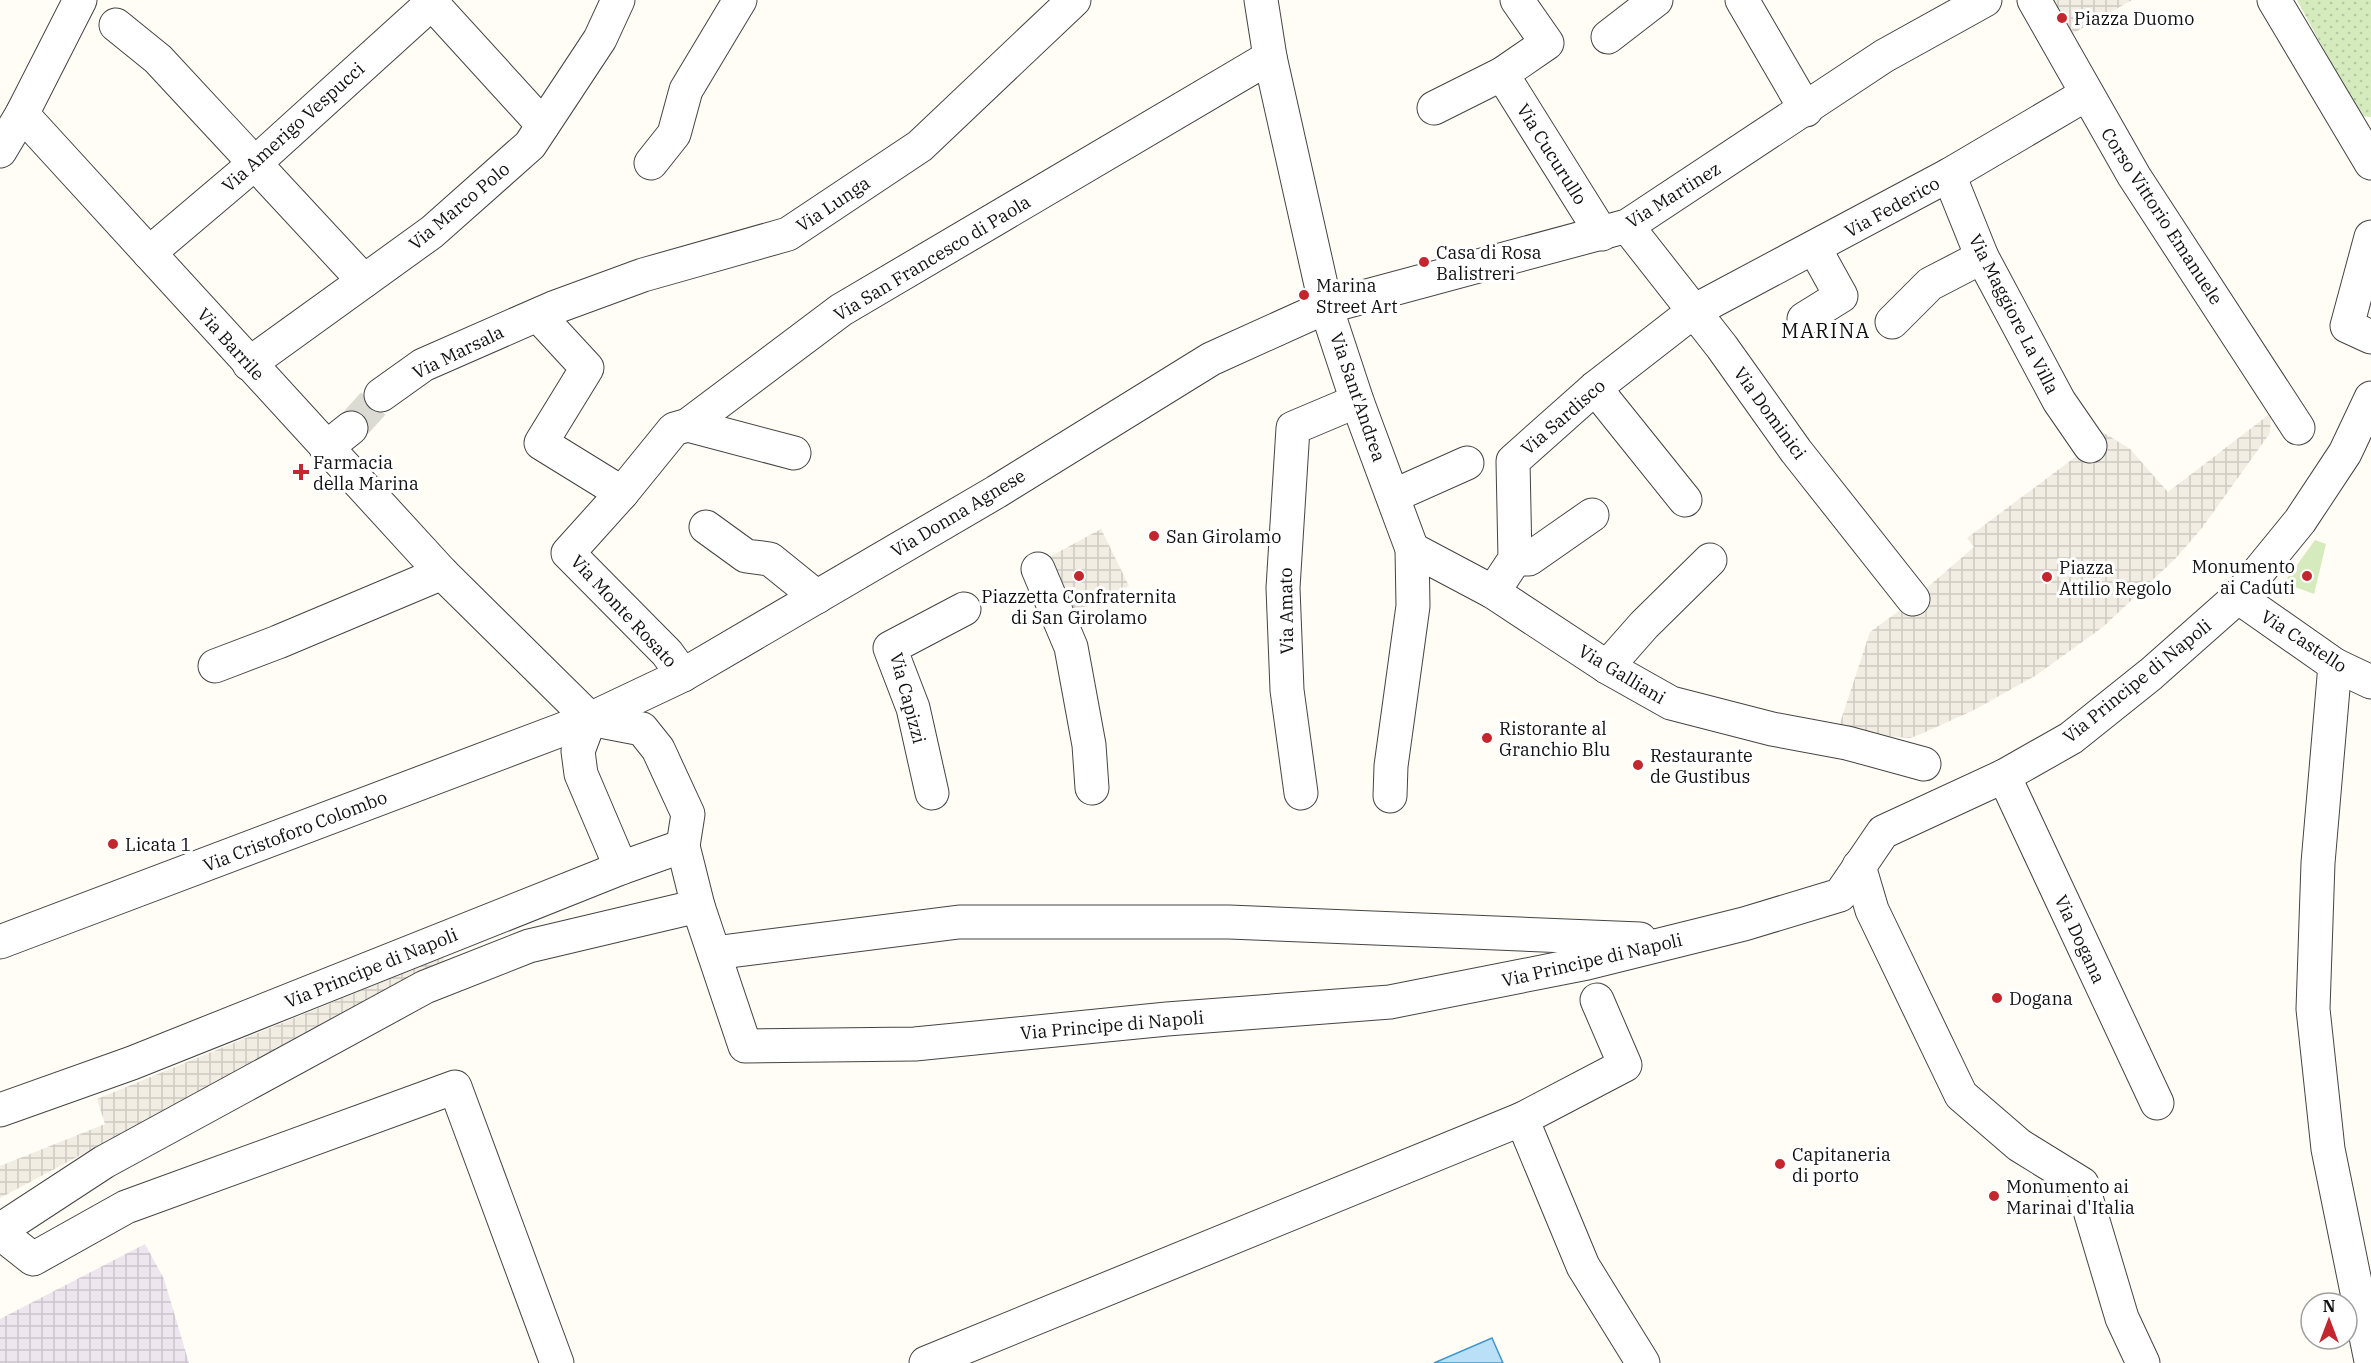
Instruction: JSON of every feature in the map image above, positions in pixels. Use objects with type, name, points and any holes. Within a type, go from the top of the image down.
[{"type":"street","points":[[0,151],[22,114],[80,0]]},
{"type":"street","name":"Via Marco Polo","points":[[249,364],[432,232],[530,145],[600,39],[618,0]]},
{"type":"street","points":[[651,163],[674,134],[686,90],[740,0]]},
{"type":"street","name":"Via Lunga","points":[[538,315],[643,276],[788,234],[920,146],[1074,0]]},
{"type":"street","name":"Via Sant'Andrea","points":[[1261,0],[1270,57],[1326,307],[1357,400],[1412,549],[1413,606],[1391,766],[1390,796]]},
{"type":"street","points":[[1434,108],[1502,74],[1547,43],[1517,0]]},
{"type":"street","points":[[1608,37],[1656,0]]},
{"type":"street","points":[[1742,0],[1806,110]]},
{"type":"street","name":"Via Martinez","points":[[1326,307],[1614,230],[1806,110],[1884,56],[1985,0]]},
{"type":"street","name":"Corso Vittorio Emanuele","points":[[2034,0],[2085,95],[2134,176],[2298,428]]},
{"type":"street","points":[[2274,0],[2371,163]]},
{"type":"street","points":[[432,1],[543,125]]},
{"type":"street","name":"Via Amerigo Vespucci","points":[[149,253],[254,164],[432,1]]},
{"type":"street","points":[[116,25],[158,59],[364,281]]},
{"type":"street","name":"Via San Francesco di Paola","points":[[622,493],[674,429],[688,425],[841,310],[1270,57]]},
{"type":"street","name":"Via Cucurullo","points":[[1502,74],[1614,230]]},
{"type":"street","name":"Via Federico","points":[[1694,311],[1815,249],[1949,175],[2085,95]]},
{"type":"street","name":"Via Barrile","points":[[22,114],[249,364],[339,438],[442,573],[590,719]]},
{"type":"street","name":"Via Maggiore La Villa","points":[[1949,175],[1982,257],[2059,401],[2090,446]]},
{"type":"street","name":"Via Dominici","points":[[1614,230],[1694,311],[1796,451],[1913,599]]},
{"type":"street","points":[[2359,332],[2371,237]]},
{"type":"street","points":[[1804,319],[1841,296],[1815,249]]},
{"type":"street","points":[[1892,322],[1930,284],[1982,257]]},
{"type":"street","name":"Via Donna Agnese","points":[[590,719],[683,675],[996,492],[1211,359],[1326,307]]},
{"type":"street","name":"Via Sardisco","points":[[1515,559],[1513,461],[1595,388],[1694,311]]},
{"type":"street","points":[[538,315],[587,368],[541,443],[622,493]]},
{"type":"street","name":"Via Marsala","points":[[381,395],[423,365],[538,315]]},
{"type":"street","points":[[1595,388],[1685,500]]},
{"type":"street","name":"Via Principe di Napoli","points":[[0,1110],[132,1063],[621,868],[683,846],[698,906],[745,1046],[915,1044],[1167,1019],[1390,1002],[1587,963],[1679,941],[1840,895],[1883,832],[2004,776],[2071,738],[2151,674],[2238,597],[2306,512],[2344,453],[2371,398]]},
{"type":"street","name":"Via Amato","points":[[1301,794],[1287,690],[1283,588],[1293,428],[1357,400]]},
{"type":"street","points":[[688,425],[794,453]]},
{"type":"street","points":[[1393,496],[1467,463]]},
{"type":"street","name":"Via Monte Rosato","points":[[622,493],[568,553],[667,652],[683,675]]},
{"type":"street","points":[[1493,592],[1515,559],[1530,559],[1592,515]]},
{"type":"street","points":[[706,527],[746,556],[770,559],[817,597]]},
{"type":"street","name":"Via Galliani","points":[[1412,549],[1493,592],[1607,667],[1671,703],[1772,729],[1847,743],[1924,764]]},
{"type":"street","points":[[1607,667],[1644,625],[1710,560]]},
{"type":"street","points":[[1038,569],[1071,647],[1089,745],[1092,788]]},
{"type":"street","points":[[215,666],[442,573]]},
{"type":"street","name":"Via Castello","points":[[2238,597],[2335,665],[2371,682]]},
{"type":"street","name":"Via Capizzi","points":[[932,793],[913,708],[890,648],[964,609]]},
{"type":"street","points":[[2335,665],[2318,863],[2313,1009],[2328,1149],[2371,1361]]},
{"type":"street","points":[[621,868],[581,774],[578,751],[590,719],[642,729],[658,749],[688,814],[683,846]]},
{"type":"street","name":"Via Cristoforo Colombo","points":[[0,942],[590,719]]},
{"type":"street","name":"Via Dogana","points":[[2004,776],[2157,1103]]},
{"type":"street","points":[[1859,866],[1872,910],[1961,1095],[2019,1145],[2082,1184],[2122,1318],[2143,1363]]},
{"type":"street","name":"Via Principe di Napoli","points":[[0,1232],[104,1162],[425,987],[529,946],[698,906]]},
{"type":"street","points":[[714,953],[959,922],[1229,922],[1679,941]]},
{"type":"street","points":[[926,1363],[1522,1119],[1624,1065],[1597,1000]]},
{"type":"street","points":[[0,1232],[33,1259],[126,1207],[455,1087],[557,1363]]},
{"type":"street","points":[[1522,1119],[1583,1266],[1643,1363]]},
{"type":"shaded area","name":"Piazza Duomo","points":[[2015,0],[2132,0],[2072,34],[2046,52]]},
{"type":"shaded area","name":"Piazza Attilio Regolo","points":[[2271,413],[2270,433],[2202,528],[2175,559],[2103,627],[2035,676],[1974,710],[1921,734],[1910,738],[1838,729],[1870,632],[1907,605],[1974,547],[1967,538],[2090,446],[2101,431],[2130,449],[2168,492]]},
{"type":"shaded area","name":"Piazzetta Confraternita di San Girolamo","points":[[1101,529],[1129,586],[1067,615],[1040,562]]},
{"type":"shaded area","points":[[443,957],[445,961],[0,1198],[0,1166],[105,1124],[97,1099]]},
{"type":"shaded area","points":[[145,1244],[164,1279],[189,1363],[0,1363],[0,1319]]},
{"type":"green space","points":[[2297,0],[2371,0],[2371,117],[2360,116]]},
{"type":"green space","points":[[2315,540],[2326,544],[2314,594],[2284,583]]},
{"type":"water","points":[[1492,1338],[1503,1363],[1434,1363]]},
{"type":"tunnel","points":[[351,428],[381,395]]},
{"type":"place","name":"Piazza Duomo","points":[[2062,18]]},
{"type":"place","name":"Casa di Rosa Balistreri","points":[[1424,262]]},
{"type":"place","name":"Marina Street Art","points":[[1304,295]]},
{"type":"place","name":"Farmacia della Marina","points":[[301,472]]},
{"type":"place","name":"San Girolamo","points":[[1154,536]]},
{"type":"place","name":"Piazzetta Confraternita di San Girolamo","points":[[1079,576]]},
{"type":"place","name":"Monumento ai Caduti","points":[[2307,576]]},
{"type":"place","name":"Piazza Attilio Regolo","points":[[2047,577]]},
{"type":"place","name":"Ristorante al Granchio Blu","points":[[1487,738]]},
{"type":"place","name":"Restaurante de Gustibus","points":[[1638,765]]},
{"type":"place","name":"Licata 1","points":[[113,844]]},
{"type":"place","name":"Dogana","points":[[1997,998]]},
{"type":"place","name":"Capitaneria di porto","points":[[1780,1164]]},
{"type":"place","name":"Monumento ai Marinai d'Italia","points":[[1994,1196]]},
{"type":"district","name":"MARINA","points":[[1826,330]]}]
